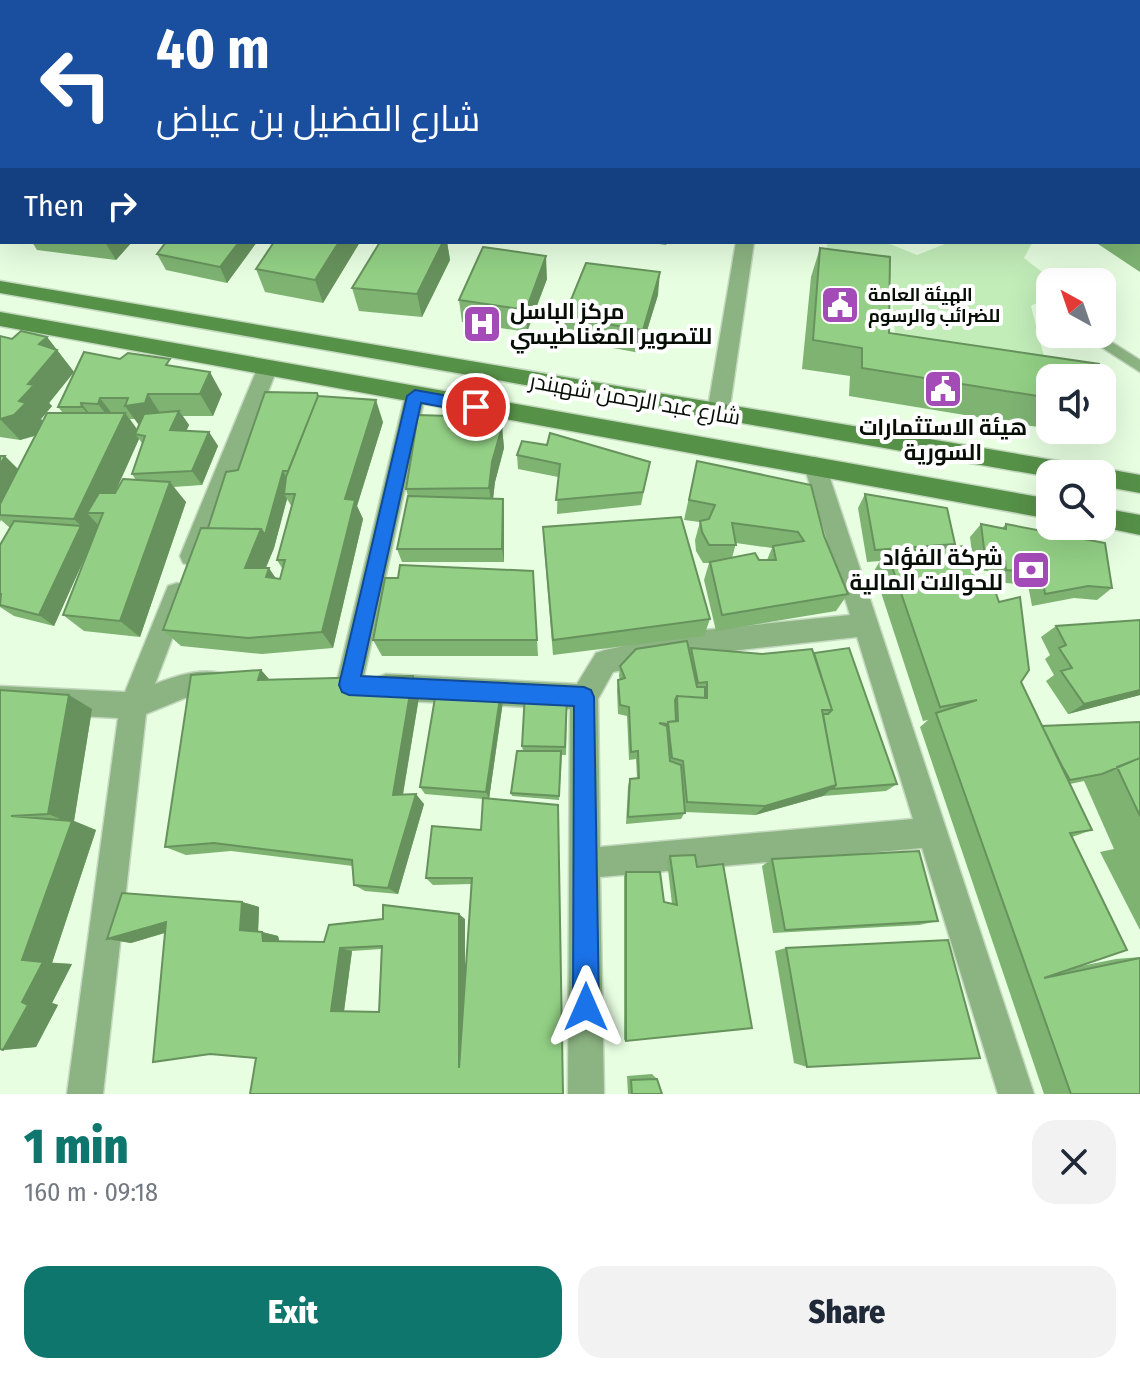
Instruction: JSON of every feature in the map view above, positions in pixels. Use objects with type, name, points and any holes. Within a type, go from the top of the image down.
[{"type":"main road","name":"شارع عبد الرحمن شهبندر","points":[[0,287],[1036,466]]},
{"type":"main road","name":"شارع عبد الرحمن شهبندر","points":[[0,319],[1036,506]]},
{"type":"main road","points":[[1116,480],[1140,484]]},
{"type":"main road","points":[[1116,521],[1140,525]]},
{"type":"street","points":[[718,413],[745,244]]},
{"type":"street","points":[[85,1094],[133,706],[267,369]]},
{"type":"street","points":[[349,685],[415,396]]},
{"type":"street","points":[[815,466],[1016,1094]]},
{"type":"street","points":[[586,1094],[584,697],[605,662],[695,643],[865,625]]},
{"type":"street","points":[[0,699],[133,706],[185,685],[245,685]]},
{"type":"street","points":[[319,685],[584,697]]},
{"type":"street","points":[[586,863],[933,832]]},
{"type":"lane","points":[[1110,348],[1140,367]]},
{"type":"green space","points":[[827,244],[890,244],[917,255],[945,244],[1031,244],[1024,258],[1037,268],[1036,303],[1031,306],[1036,325],[1036,348],[1042,348],[1046,364],[1036,364],[1036,377],[896,351],[891,278],[826,268]]},
{"type":"building","points":[[164,244],[237,244],[220,267],[157,254]]},
{"type":"building","points":[[273,244],[338,244],[315,280],[256,269]]},
{"type":"building","points":[[379,244],[442,244],[417,294],[352,288]]},
{"type":"building","points":[[483,247],[546,256],[526,310],[459,300]]},
{"type":"building","points":[[820,248],[890,257],[889,333],[1099,364],[1036,364],[1036,396],[862,368],[862,348],[813,340]]},
{"type":"building","points":[[586,263],[660,272],[643,330],[564,317]]},
{"type":"building","points":[[21,331],[47,337],[39,344],[57,350],[28,384],[34,385],[19,401],[26,403],[14,415],[0,419],[0,336],[12,339]]},
{"type":"building","points":[[84,352],[120,359],[128,353],[170,359],[166,365],[210,372],[200,394],[148,394],[145,403],[125,406],[128,398],[100,398],[98,404],[58,407]]},
{"type":"building","points":[[265,392],[317,393],[318,396],[288,471],[283,471],[265,535],[261,529],[208,528],[226,472],[238,470]]},
{"type":"building","points":[[318,396],[376,400],[345,499],[355,500],[322,632],[248,638],[163,630],[201,528],[261,529],[245,568],[269,568],[266,577],[280,579],[285,560],[277,560],[295,494],[284,494],[286,477]]},
{"type":"building","points":[[179,411],[170,430],[209,432],[192,471],[132,474],[145,436],[135,434],[144,414]]},
{"type":"building","points":[[47,413],[125,413],[74,519],[0,515],[0,504]]},
{"type":"building","points":[[418,415],[482,417],[478,424],[502,427],[492,462],[489,488],[406,489]]},
{"type":"building","points":[[550,433],[650,462],[643,492],[556,500],[560,464],[517,455],[522,441],[547,445]]},
{"type":"building","points":[[697,461],[811,485],[824,536],[848,594],[722,615],[710,562],[755,553],[759,560],[776,560],[773,546],[804,541],[798,532],[732,523],[736,545],[709,545],[700,521],[709,519],[715,505],[689,500]]},
{"type":"building","points":[[123,479],[170,482],[120,621],[63,615],[103,513],[87,513],[99,493],[115,493]]},
{"type":"building","points":[[865,494],[947,508],[955,544],[875,550]]},
{"type":"building","points":[[408,496],[503,499],[502,549],[397,549]]},
{"type":"building","points":[[681,517],[710,619],[553,640],[543,527]]},
{"type":"building","points":[[14,521],[81,526],[39,615],[0,605],[0,545]]},
{"type":"building","points":[[981,524],[1006,529],[1006,524],[1036,530],[1036,540],[1105,543],[1112,588],[1088,586],[1045,594],[1042,573],[1006,570],[1005,560],[985,556]]},
{"type":"building","points":[[966,546],[975,581],[991,579],[999,602],[1020,597],[1029,670],[1021,682],[1092,830],[1070,833],[1127,950],[1044,978],[1140,958],[1140,1094],[1071,1094],[936,713],[977,700],[940,707],[887,552]]},
{"type":"building","points":[[400,565],[533,571],[537,640],[373,640],[385,578],[398,578]]},
{"type":"building","points":[[1140,620],[1140,690],[1084,704],[1061,671],[1072,668],[1059,648],[1066,645],[1056,626]]},
{"type":"building","points":[[687,641],[697,687],[705,687],[705,698],[677,696],[676,721],[659,723],[667,726],[670,761],[681,765],[685,813],[628,817],[630,779],[639,778],[638,751],[631,752],[629,707],[620,705],[618,680],[625,678],[620,666],[636,649]]},
{"type":"building","points":[[691,648],[762,654],[812,649],[832,710],[822,710],[836,785],[765,806],[687,802],[683,761],[672,758],[668,722],[678,721],[677,696],[707,698],[707,682],[698,683]]},
{"type":"building","points":[[849,648],[897,784],[832,789],[836,785],[823,714],[832,710],[814,653]]},
{"type":"building","points":[[261,670],[258,680],[413,676],[393,795],[416,794],[388,888],[354,885],[352,860],[214,843],[165,847],[191,675]]},
{"type":"building","points":[[0,690],[69,695],[48,814],[11,816],[72,821],[22,960],[43,962],[22,1002],[28,1005],[3,1050],[0,1049]]},
{"type":"building","points":[[501,691],[486,792],[420,787],[436,692]]},
{"type":"building","points":[[525,693],[567,694],[565,747],[522,746]]},
{"type":"building","points":[[1140,722],[1140,758],[1102,774],[1070,780],[1042,726]]},
{"type":"building","points":[[517,751],[561,751],[559,796],[511,793]]},
{"type":"building","points":[[1140,758],[1140,816],[1117,767]]},
{"type":"building","points":[[483,798],[558,805],[563,1094],[250,1094],[256,1058],[210,1054],[153,1062],[166,922],[107,939],[122,893],[242,902],[240,930],[262,932],[263,941],[324,942],[329,925],[383,919],[383,905],[459,914],[459,1068],[472,878],[426,878],[432,826],[481,830]],"holes":[[[382,946],[379,1012],[331,1011],[340,948]]]},
{"type":"building","points":[[919,851],[938,921],[785,930],[772,859]]},
{"type":"building","points":[[695,855],[697,867],[723,864],[752,1028],[626,1041],[626,872],[660,872],[664,902],[677,905],[670,856]]},
{"type":"building","points":[[948,940],[980,1058],[807,1067],[786,948]]},
{"type":"building","points":[[657,1079],[662,1094],[632,1094],[631,1080]]},
{"type":"place","name":"الهيئة العامة للضرائب والرسوم","points":[[840,305]]},
{"type":"place","name":"مركز الباسل للتصوير المغناطيسي","points":[[482,324]]},
{"type":"place","name":"هيئة الاستثمارات السورية","points":[[943,389]]},
{"type":"place","name":"شركة الفؤاد للحوالات المالية","points":[[1031,570]]},
{"type":"route","points":[[476,407],[415,396],[349,685],[584,697],[586,1007]]}]
